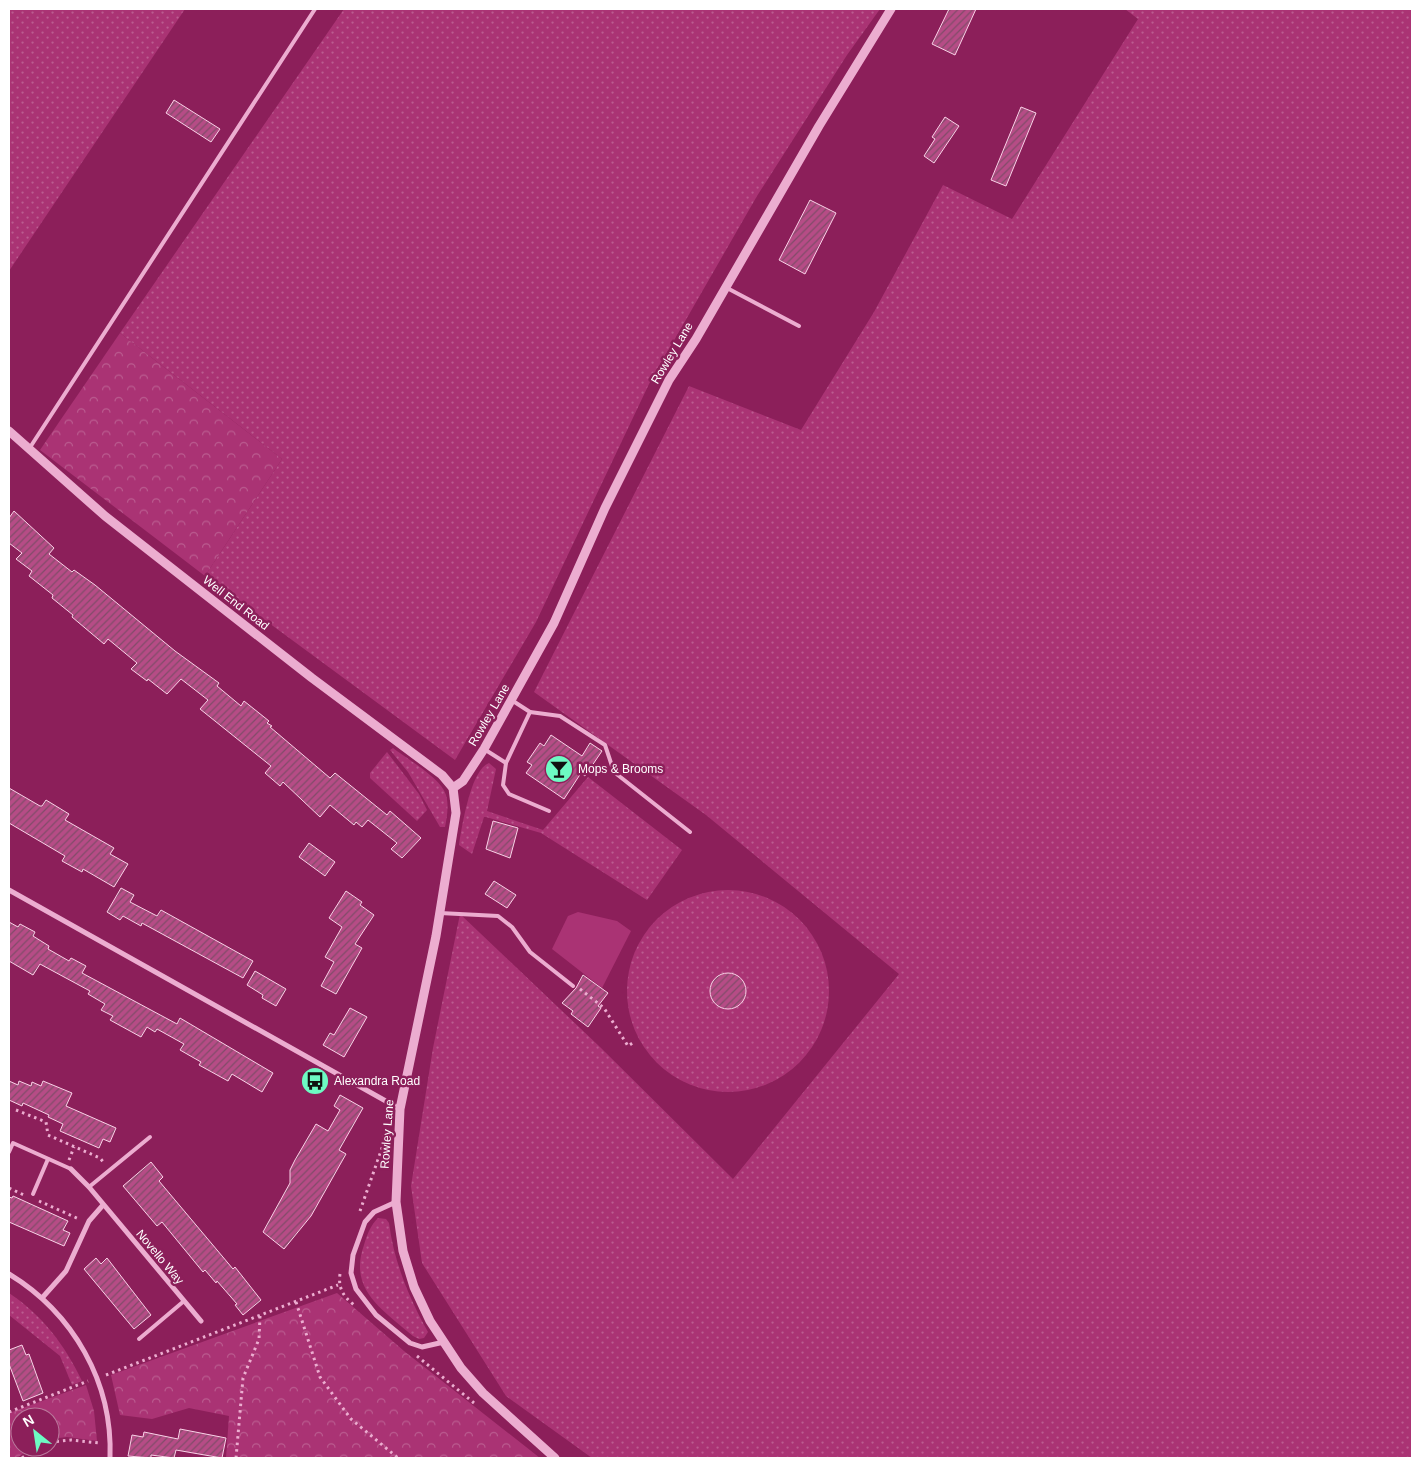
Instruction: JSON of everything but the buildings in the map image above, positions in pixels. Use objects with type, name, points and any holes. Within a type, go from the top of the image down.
[{"type":"street","name":"Rowley Lane","points":[[555,1458],[483,1393],[461,1368],[430,1321],[414,1286],[403,1251],[396,1202],[400,1109],[440,913],[456,813],[453,788],[463,781],[513,701],[554,623],[605,508],[669,380],[696,339],[819,126],[891,9]]},
{"type":"street","name":"Well End Road","points":[[9,431],[105,516],[312,678],[442,775],[453,788]]},
{"type":"street","points":[[9,890],[400,1109]]},
{"type":"street","name":"Novello Way","points":[[71,1169],[201,1321]]},
{"type":"street","points":[[396,1202],[374,1212],[365,1222],[353,1255],[351,1273],[356,1289],[376,1315],[410,1343],[422,1347],[444,1342]]},
{"type":"street","points":[[42,1298],[66,1271],[88,1223],[103,1205]]},
{"type":"street","points":[[9,1274],[42,1298],[73,1331],[98,1378],[105,1402],[110,1458]]},
{"type":"lane","points":[[29,449],[315,9]]},
{"type":"lane","points":[[725,287],[799,326]]},
{"type":"lane","points":[[513,701],[530,712],[560,716],[604,745],[614,772],[690,832]]},
{"type":"lane","points":[[530,712],[506,763],[502,785],[509,794],[549,811]]},
{"type":"lane","points":[[484,750],[506,763]]},
{"type":"lane","points":[[440,913],[498,916],[512,927],[530,952],[573,986]]},
{"type":"lane","points":[[89,1188],[150,1138]]},
{"type":"lane","points":[[9,1152],[13,1143],[71,1169]]},
{"type":"lane","points":[[33,1194],[48,1159]]},
{"type":"lane","points":[[139,1339],[184,1301]]},
{"type":"path","points":[[573,986],[577,986],[604,1008],[628,1046],[634,1042]]},
{"type":"path","points":[[16,1110],[46,1122],[48,1135],[100,1158],[111,1170]]},
{"type":"path","points":[[359,1214],[382,1148],[386,1124]]},
{"type":"path","points":[[9,1188],[88,1223]]},
{"type":"path","points":[[340,1270],[338,1285],[344,1297],[359,1309]]},
{"type":"path","points":[[9,1412],[338,1285]]},
{"type":"path","points":[[296,1302],[320,1377],[351,1419],[398,1458]]},
{"type":"path","points":[[236,1458],[243,1378],[259,1339],[260,1316]]},
{"type":"path","points":[[411,1352],[478,1406]]},
{"type":"path","points":[[60,1441],[72,1440],[110,1444]]},
{"type":"green space","points":[[9,9],[185,9],[9,271]]},
{"type":"green space","points":[[344,9],[880,9],[847,55],[757,196],[649,384],[536,622],[455,760],[205,576],[282,459],[120,333]]},
{"type":"green space","points":[[1125,9],[1412,9],[1412,1458],[592,1458],[506,1396],[422,1263],[411,1186],[433,1048],[460,914],[600,1047],[733,1179],[899,974],[706,815],[534,692],[689,386],[801,430],[874,312],[943,185],[1012,219],[1138,19]]},
{"type":"green space","points":[[120,333],[282,459],[205,576],[40,450]]},
{"type":"green space","points":[[393,748],[423,769],[443,789],[447,803],[445,827],[440,827],[408,772],[390,750]]},
{"type":"green space","points":[[387,752],[419,794],[427,810],[417,821],[370,778],[370,773]]},
{"type":"green space","points":[[489,763],[496,769],[487,811],[543,830],[588,777],[682,850],[647,900],[541,833],[486,817],[484,817],[472,854],[459,845],[462,825],[472,787],[483,767]]},
{"type":"green space","points":[[728,890],[748,892],[767,898],[784,907],[806,927],[821,952],[827,971],[829,991],[827,1011],[821,1030],[812,1047],[792,1069],[767,1084],[748,1090],[728,1092],[708,1090],[689,1084],[672,1075],[650,1055],[635,1030],[629,1011],[627,991],[629,971],[635,952],[644,935],[664,913],[689,898],[708,892]]},
{"type":"green space","points":[[578,912],[617,921],[631,931],[602,988],[552,949],[568,916]]},
{"type":"green space","points":[[378,1218],[386,1219],[389,1223],[403,1279],[428,1332],[424,1338],[419,1339],[413,1336],[390,1317],[371,1298],[365,1287],[361,1275],[360,1261],[368,1234]]},
{"type":"green space","points":[[9,1293],[32,1311],[52,1332],[68,1355],[82,1381],[72,1385],[60,1356],[9,1315]]},
{"type":"green space","points":[[337,1293],[404,1351],[540,1458],[226,1458],[229,1416],[189,1408],[152,1419],[120,1415],[111,1375]]},
{"type":"green space","points":[[86,1385],[94,1411],[97,1441],[60,1438],[60,1407],[26,1407]]},
{"type":"green space","points":[[9,1413],[10,1457],[18,1457],[17,1458],[9,1458]]},
{"type":"place","name":"Mops & Brooms","points":[[559,769]]},
{"type":"place","name":"Alexandra Road","points":[[315,1081]]}]
